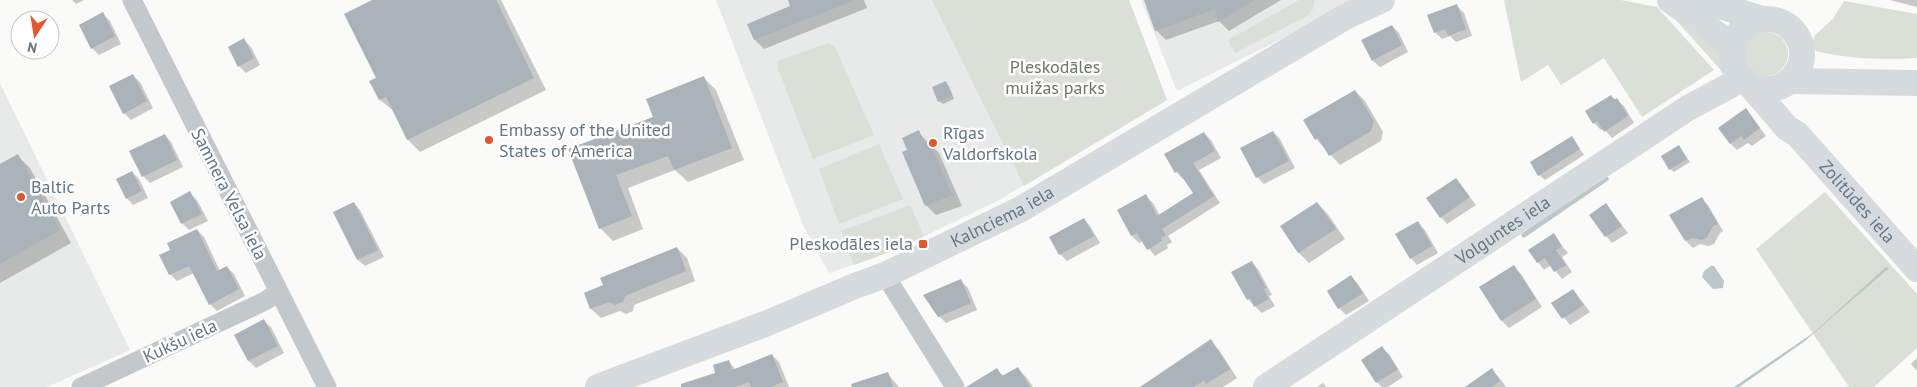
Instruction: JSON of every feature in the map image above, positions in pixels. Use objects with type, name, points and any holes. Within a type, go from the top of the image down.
[{"type":"street","name":"Samnera Velsa iela","points":[[132,0],[328,387]]},
{"type":"street","name":"Kalnciema iela","points":[[598,387],[756,328],[854,286],[885,275],[1021,209],[1344,17],[1382,0]]},
{"type":"street","points":[[1670,0],[1732,46]]},
{"type":"street","points":[[1701,0],[1762,19],[1774,19],[1792,29],[1797,36],[1802,57],[1799,70],[1789,82]]},
{"type":"street","points":[[1762,19],[1748,24],[1738,34],[1732,46],[1732,59],[1736,71],[1746,82],[1769,89],[1789,82],[1917,83]]},
{"type":"street","points":[[1802,57],[1824,65],[1917,70]]},
{"type":"street","name":"Zolitūdes iela","points":[[1746,82],[1787,128],[1797,134],[1917,269]]},
{"type":"street","name":"Volguntes iela","points":[[1266,387],[1680,113],[1746,82]]},
{"type":"street","name":"Zolitūdes iela","points":[[1789,82],[1788,110],[1797,134]]},
{"type":"street","points":[[885,275],[956,387]]},
{"type":"street","name":"Kukšu iela","points":[[81,387],[279,292]]},
{"type":"shaded area","name":"Rīgas Valdorfskola","points":[[716,0],[1129,0],[1167,100],[997,201],[898,249],[829,273],[803,225]]},
{"type":"shaded area","points":[[1141,0],[1360,0],[1177,91]]},
{"type":"shaded area","points":[[0,83],[130,350],[47,387],[0,387]]},
{"type":"shaded area","points":[[1714,266],[1724,281],[1723,288],[1713,289],[1702,277],[1704,271]]},
{"type":"shaded area","points":[[1886,267],[1889,268],[1805,341],[1739,387],[1734,387],[1813,333]]},
{"type":"green space","name":"Pleskodāles muižas parks","points":[[932,0],[1129,0],[1167,100],[1024,186]]},
{"type":"green space","points":[[1299,0],[1315,0],[1313,9],[1307,16],[1235,53],[1228,40]]},
{"type":"green space","points":[[1504,0],[1621,0],[1657,7],[1714,70],[1642,117],[1604,58],[1561,85],[1548,65],[1521,82]]},
{"type":"green space","points":[[1844,1],[1917,14],[1917,58],[1866,58],[1816,51],[1812,44],[1815,35],[1833,19]]},
{"type":"green space","points":[[1664,7],[1720,51],[1724,76],[1719,68]]},
{"type":"green space","points":[[1770,32],[1782,38],[1787,45],[1787,63],[1782,70],[1775,75],[1762,76],[1754,73],[1747,66],[1744,50],[1747,42],[1754,35]]},
{"type":"green space","points":[[828,43],[835,47],[874,135],[813,159],[778,69],[778,61]]},
{"type":"green space","points":[[879,144],[903,199],[839,224],[819,169]]},
{"type":"green space","points":[[1825,192],[1917,294],[1917,348],[1874,387],[1849,387],[1756,249]]},
{"type":"green space","points":[[910,205],[924,236],[898,249],[854,265],[841,231]]},
{"type":"building","points":[[372,0],[496,0],[534,78],[407,140],[386,97],[379,100],[369,81],[376,78],[344,14]]},
{"type":"building","points":[[788,0],[853,1],[754,40],[747,24],[790,6]]},
{"type":"building","points":[[1144,0],[1255,0],[1218,22],[1215,9],[1155,31]]},
{"type":"building","points":[[1457,4],[1466,29],[1448,36],[1445,29],[1434,33],[1427,15]]},
{"type":"building","points":[[103,12],[115,36],[91,49],[79,25]]},
{"type":"building","points":[[1392,25],[1402,45],[1372,61],[1361,40]]},
{"type":"building","points":[[244,38],[254,58],[238,67],[228,47]]},
{"type":"building","points":[[133,74],[147,101],[123,114],[109,86]]},
{"type":"building","points":[[704,76],[732,148],[674,170],[668,156],[616,175],[632,216],[599,229],[568,149],[653,117],[646,99]]},
{"type":"building","points":[[946,81],[952,96],[938,102],[932,87]]},
{"type":"building","points":[[1355,90],[1374,121],[1371,131],[1329,156],[1318,138],[1315,140],[1303,120]]},
{"type":"building","points":[[1611,95],[1614,100],[1617,98],[1628,116],[1604,132],[1597,121],[1593,124],[1585,111]]},
{"type":"building","points":[[1746,108],[1760,128],[1744,140],[1741,136],[1730,144],[1718,128]]},
{"type":"building","points":[[919,130],[924,143],[929,141],[952,195],[925,206],[902,152],[907,150],[902,138]]},
{"type":"building","points":[[1273,131],[1289,161],[1256,178],[1240,148]]},
{"type":"building","points":[[1204,132],[1215,151],[1193,163],[1214,196],[1162,229],[1166,235],[1161,238],[1162,241],[1147,250],[1137,233],[1131,236],[1117,210],[1146,194],[1157,216],[1193,193],[1178,171],[1175,173],[1164,154]]},
{"type":"building","points":[[165,134],[177,160],[142,177],[129,151]]},
{"type":"building","points":[[1572,136],[1580,149],[1538,176],[1530,162]]},
{"type":"building","points":[[1679,145],[1687,159],[1669,170],[1661,156]]},
{"type":"building","name":"Baltic Auto Parts","points":[[18,154],[60,230],[0,264],[0,164]]},
{"type":"building","points":[[132,171],[142,191],[126,199],[116,179]]},
{"type":"building","points":[[1456,178],[1470,197],[1440,218],[1426,198]]},
{"type":"building","points":[[190,191],[202,214],[181,224],[170,202]]},
{"type":"building","points":[[1702,197],[1718,224],[1713,226],[1707,237],[1702,240],[1692,238],[1685,241],[1669,215]]},
{"type":"building","points":[[354,202],[378,250],[357,260],[333,212]]},
{"type":"building","points":[[1317,202],[1336,229],[1298,253],[1280,226]]},
{"type":"building","points":[[1606,203],[1622,226],[1605,237],[1589,215]]},
{"type":"building","points":[[1084,218],[1094,236],[1059,255],[1049,237]]},
{"type":"building","points":[[1418,221],[1432,246],[1410,259],[1395,234]]},
{"type":"building","points":[[197,229],[217,271],[227,266],[239,289],[209,305],[189,266],[169,275],[159,255],[170,250],[167,243]]},
{"type":"building","points":[[1554,233],[1562,246],[1556,250],[1566,265],[1554,272],[1545,258],[1537,263],[1528,250]]},
{"type":"building","points":[[677,247],[686,271],[625,296],[623,302],[615,305],[609,302],[590,309],[584,293],[603,285],[600,278]]},
{"type":"building","points":[[1252,261],[1266,288],[1264,289],[1269,299],[1254,307],[1250,298],[1247,300],[1231,272]]},
{"type":"building","points":[[1514,265],[1536,299],[1501,321],[1479,287]]},
{"type":"building","points":[[1351,275],[1363,293],[1338,309],[1327,291]]},
{"type":"building","points":[[961,279],[971,303],[938,317],[923,295]]},
{"type":"building","points":[[1573,289],[1584,305],[1562,319],[1551,303]]},
{"type":"building","points":[[264,319],[278,346],[248,361],[234,335]]},
{"type":"building","points":[[1211,339],[1230,369],[1206,384],[1204,380],[1194,387],[1140,387]]},
{"type":"building","points":[[1382,346],[1398,369],[1376,383],[1361,360]]},
{"type":"building","points":[[772,354],[783,382],[771,387],[751,387],[749,382],[735,387],[681,387],[681,384],[715,373],[713,365],[729,360],[732,370]]},
{"type":"building","points":[[1018,367],[1030,387],[966,387],[997,368],[1002,376]]},
{"type":"building","points":[[1492,368],[1500,381],[1492,387],[1465,387]]},
{"type":"building","points":[[888,372],[893,387],[852,387],[851,384]]},
{"type":"waterway","points":[[1524,235],[1606,179]]},
{"type":"place","name":"Embassy of the United States of America","points":[[489,140]]},
{"type":"place","name":"Rīgas Valdorfskola","points":[[933,143]]},
{"type":"place","name":"Baltic Auto Parts","points":[[21,197]]},
{"type":"place","name":"Pleskodāles iela","points":[[923,244]]}]
